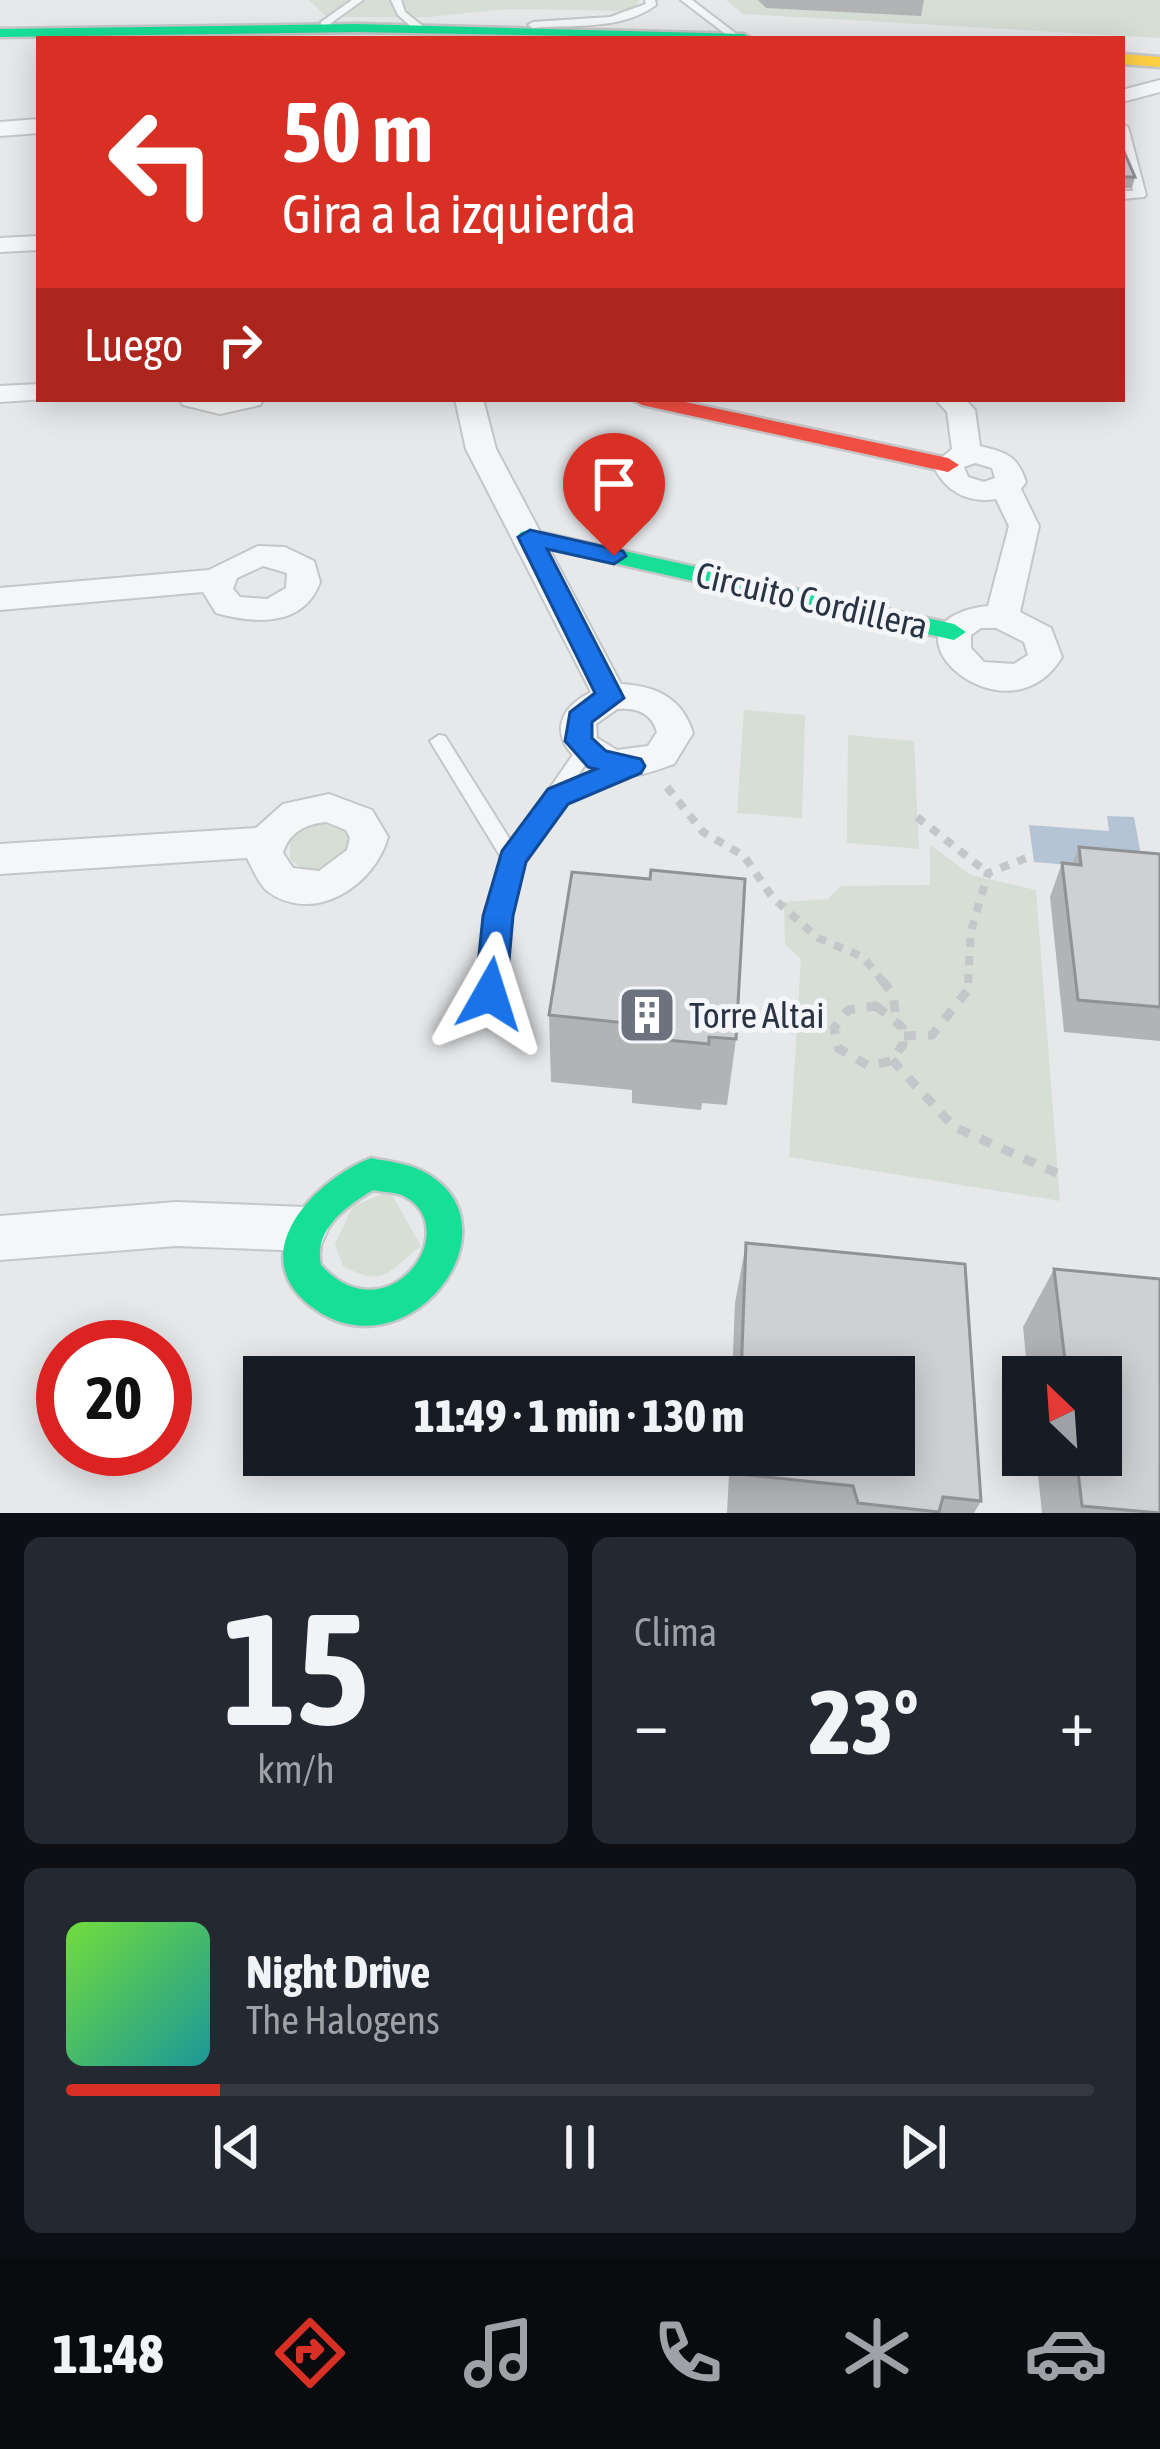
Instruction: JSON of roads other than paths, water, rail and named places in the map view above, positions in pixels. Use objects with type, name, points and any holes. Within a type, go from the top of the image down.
[{"type":"main road","points":[[94,3],[325,24],[358,14]]},
{"type":"main road","points":[[0,16],[56,5]]},
{"type":"main road","points":[[0,33],[358,14],[420,29],[648,36]]},
{"type":"main road","points":[[0,46],[36,44]]},
{"type":"main road","points":[[1125,59],[1160,62]]},
{"type":"main road","points":[[1125,77],[1160,82]]},
{"type":"main road","points":[[658,402],[958,459]]},
{"type":"main road","name":"Circuito Cordillera","points":[[530,537],[954,632]]},
{"type":"main road","points":[[393,1175],[414,1181],[442,1210],[446,1251],[437,1272],[402,1303],[355,1310],[334,1303],[306,1271],[305,1229],[315,1209],[349,1180],[393,1175]]},
{"type":"street","points":[[1125,95],[1160,82]]},
{"type":"street","points":[[0,129],[36,126]]},
{"type":"street","points":[[0,244],[36,242]]},
{"type":"street","points":[[0,394],[36,392]]},
{"type":"street","points":[[205,402],[220,406],[237,402]]},
{"type":"street","points":[[470,402],[482,449],[611,698]]},
{"type":"street","points":[[953,402],[961,410],[958,459],[950,477],[964,488],[986,492],[1005,487],[1024,526],[1002,617]]},
{"type":"street","points":[[0,599],[219,580]]},
{"type":"street","name":"Circuito Cordillera","points":[[1002,617],[1029,628],[1044,646],[1045,657],[1031,673],[1004,678],[974,670],[955,652],[954,632],[973,618],[1002,617]]},
{"type":"street","points":[[640,697],[665,710],[672,721],[671,745],[639,764],[614,765],[585,751],[578,741],[579,719],[597,702],[611,698],[640,697]]},
{"type":"street","points":[[0,859],[266,842]]},
{"type":"street","points":[[0,1238],[176,1224],[305,1229]]},
{"type":"lane","points":[[396,0],[400,14],[420,29]]},
{"type":"lane","points":[[492,31],[623,18],[641,13],[651,5],[650,0]]},
{"type":"lane","points":[[686,0],[737,36]]},
{"type":"lane","points":[[1125,142],[1140,195],[1125,195]]},
{"type":"lane","points":[[439,741],[512,859]]},
{"type":"lane","points":[[490,994],[498,916],[512,859],[585,751]]},
{"type":"lane","points":[[558,796],[639,764]]},
{"type":"water","points":[[1107,816],[1134,817],[1144,871],[1034,862],[1029,825],[1109,831]]},
{"type":"place","name":"Torre Altai","points":[[647,1015]]}]
